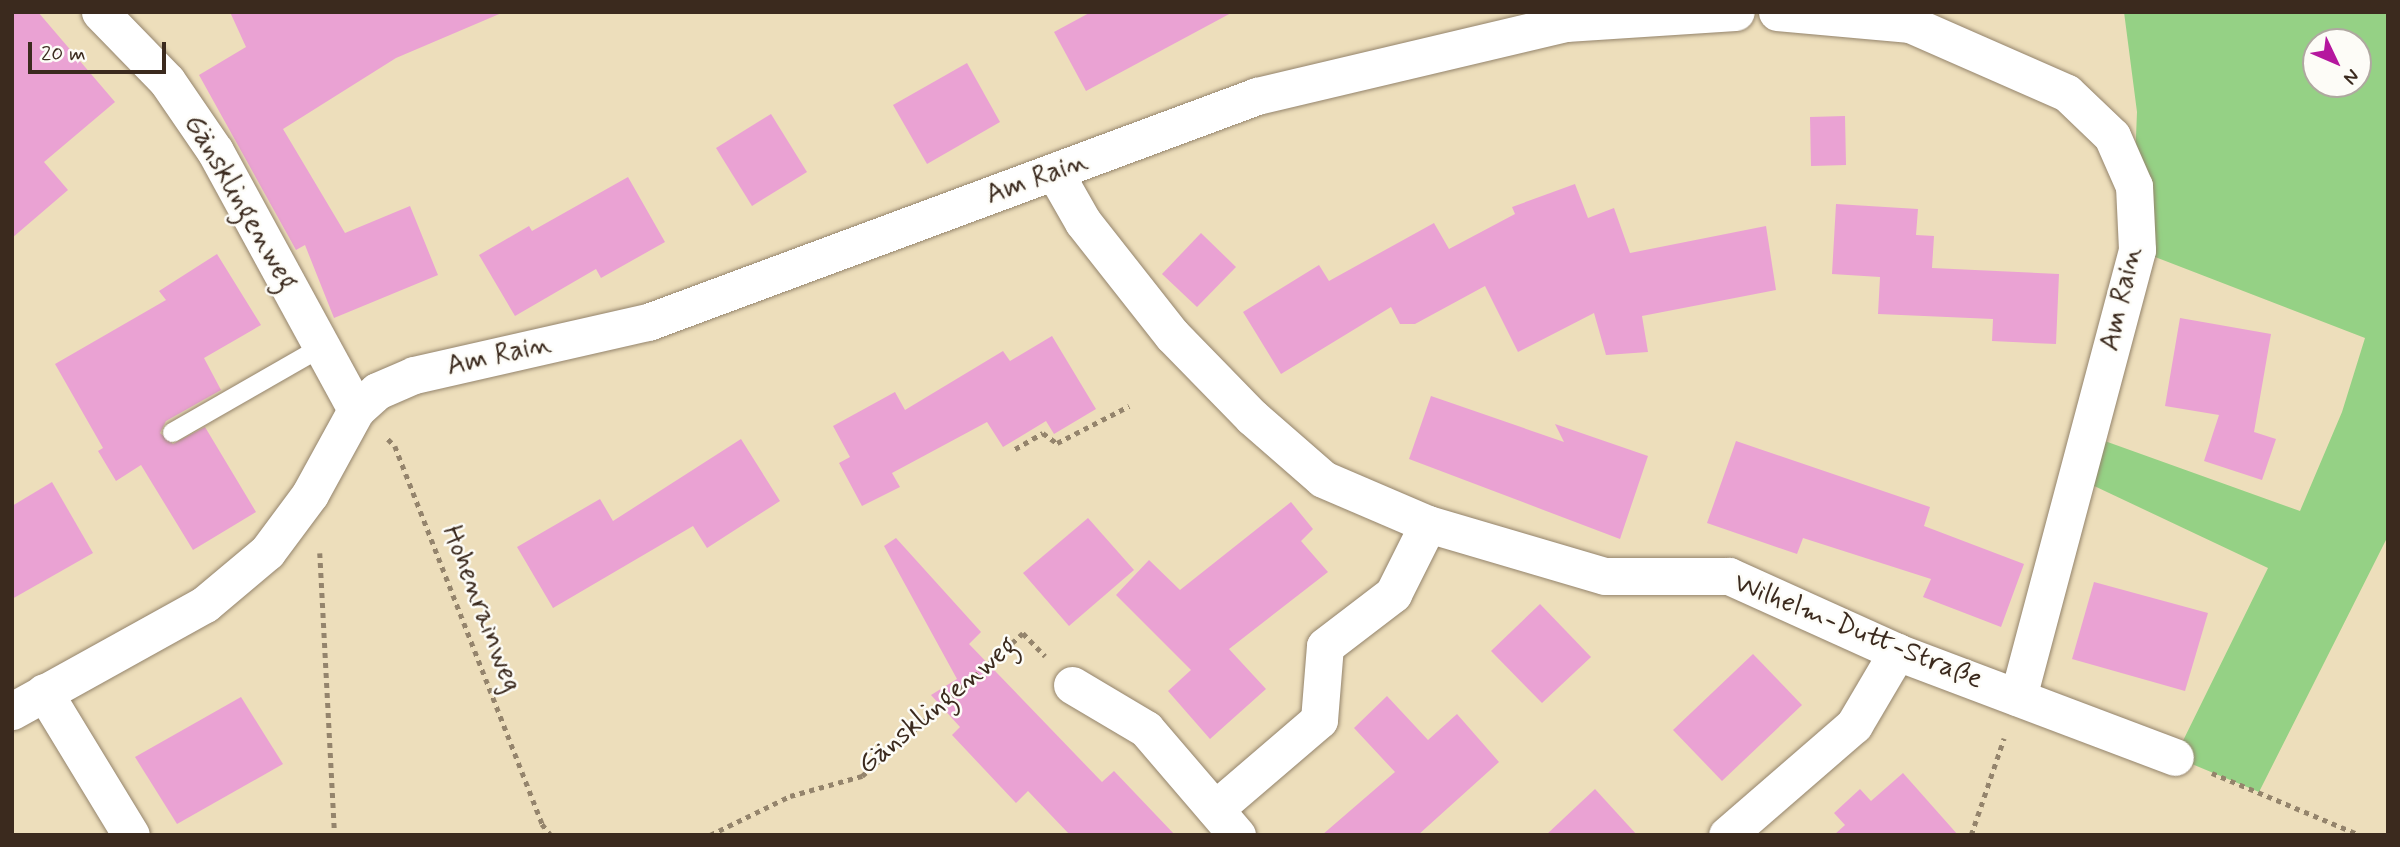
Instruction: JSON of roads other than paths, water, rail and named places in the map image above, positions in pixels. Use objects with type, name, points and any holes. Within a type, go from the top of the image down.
[{"type":"street","name":"Gänsklingenweg","points":[[100,12],[167,81],[215,151],[356,410]]},
{"type":"street","name":"Am Rain","points":[[356,410],[377,391],[414,375],[648,322],[1257,96],[1565,23],[1736,12]]},
{"type":"street","name":"Am Rain","points":[[1777,12],[1910,24],[2067,93],[2112,136],[2134,186],[2137,250],[2018,697]]},
{"type":"street","name":"Wilhelm-Dutt-Straße","points":[[1055,173],[1083,222],[1164,325],[1252,417],[1323,479],[1428,524],[1605,576],[1729,576],[1897,652],[2175,757]]},
{"type":"street","points":[[12,711],[205,604],[267,552],[310,494],[356,410]]},
{"type":"street","points":[[1072,684],[1146,729],[1226,822],[1320,720],[1325,646],[1393,594],[1428,524]]},
{"type":"street","points":[[1727,835],[1854,726],[1897,652]]},
{"type":"street","points":[[44,692],[131,835]]},
{"type":"lane","points":[[172,432],[322,346]]}]
